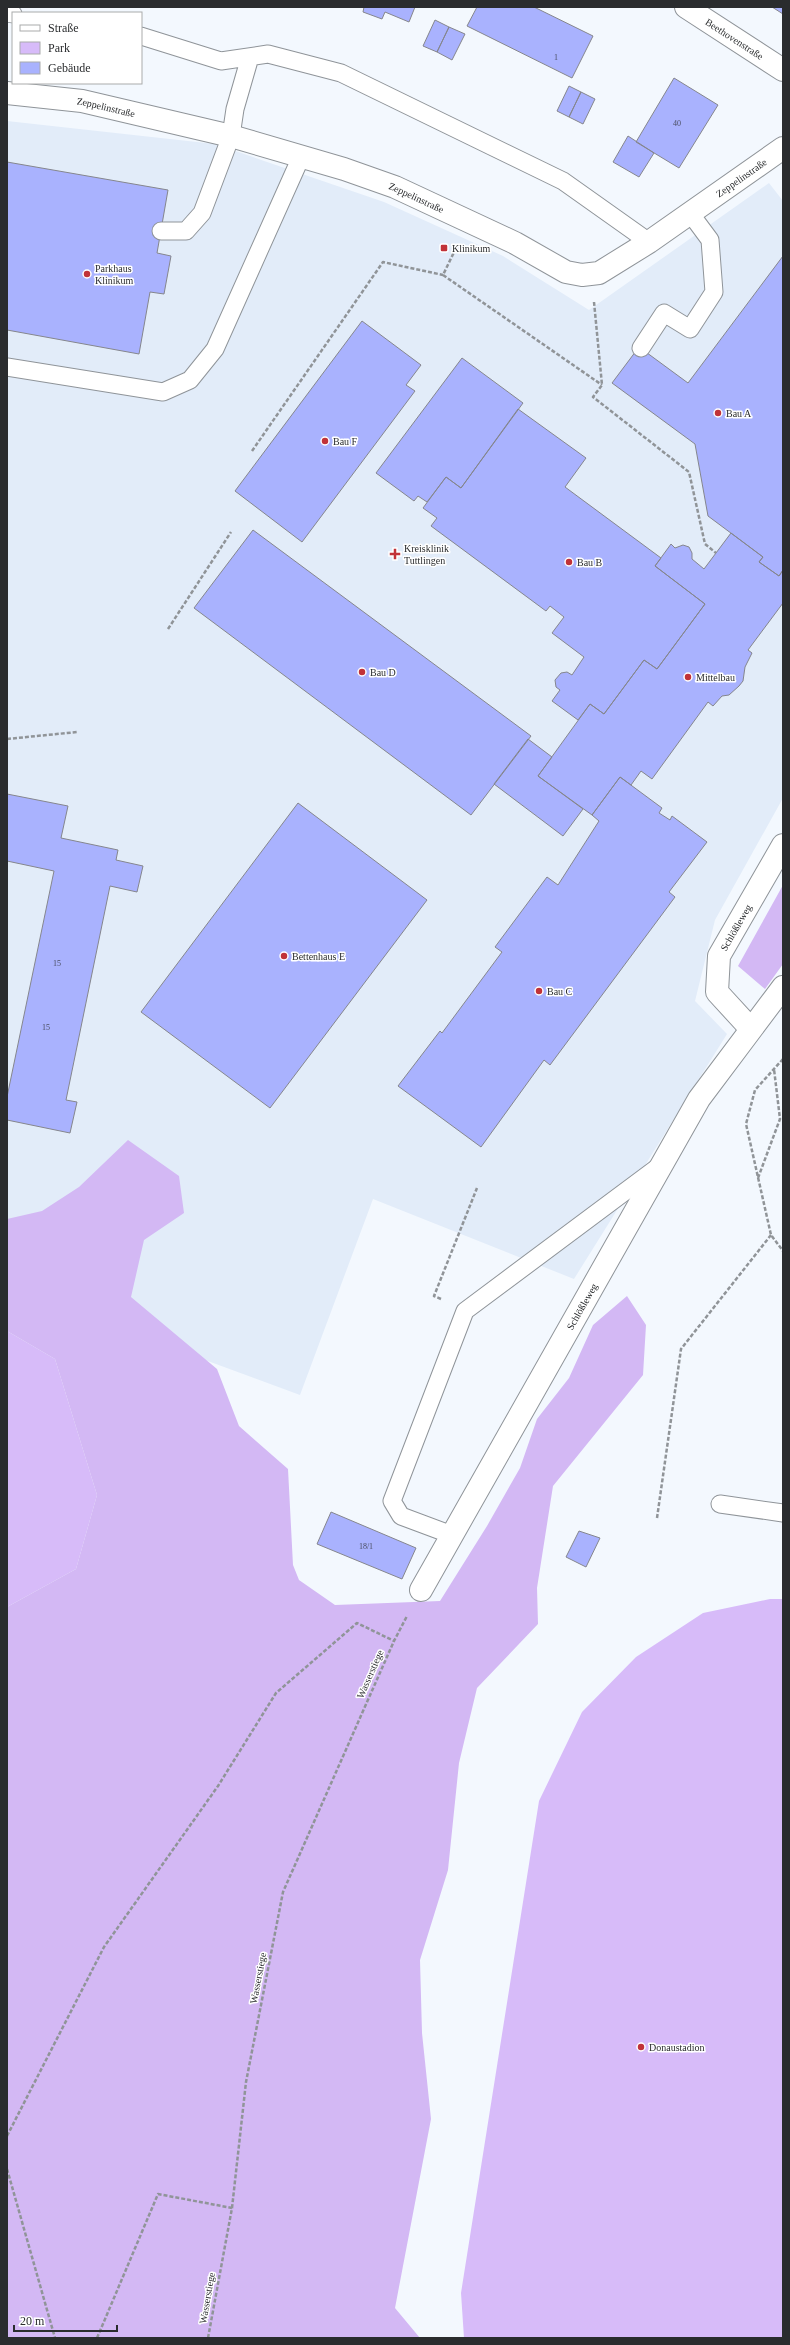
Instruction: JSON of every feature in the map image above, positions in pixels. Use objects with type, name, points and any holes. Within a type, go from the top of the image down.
[{"type":"street","name":"Beethovenstraße","points":[[686,7],[783,70]]},
{"type":"street","name":"Zeppelinstraße","points":[[7,93],[82,101],[231,136],[301,157],[395,187],[515,243],[566,272],[582,275],[599,273],[649,242],[783,148]]},
{"type":"street","name":"Schlößleweg","points":[[750,1028],[717,992],[719,956],[783,845]]},
{"type":"street","name":"Schlößleweg","points":[[421,1590],[699,1099],[750,1028],[783,987]]},
{"type":"lane","points":[[142,36],[221,61],[268,54],[341,73],[563,181],[649,242]]},
{"type":"lane","points":[[161,231],[186,231],[202,213],[231,136],[235,109],[250,57]]},
{"type":"lane","points":[[7,367],[163,392],[190,380],[215,349],[301,157]]},
{"type":"lane","points":[[642,348],[664,313],[690,329],[714,292],[710,240],[690,213]]},
{"type":"lane","points":[[452,1535],[401,1516],[392,1501],[465,1311],[662,1164]]},
{"type":"lane","points":[[720,1504],[783,1513]]},
{"type":"path","points":[[443,275],[469,221]]},
{"type":"path","points":[[252,451],[383,262],[443,275],[602,385]]},
{"type":"path","points":[[591,274],[602,385],[593,397],[689,472],[705,544],[716,552]]},
{"type":"path","points":[[168,629],[231,532]]},
{"type":"path","points":[[7,739],[76,732]]},
{"type":"path","points":[[783,1059],[755,1090],[746,1124],[771,1235],[783,1251]]},
{"type":"path","points":[[758,1178],[780,1119],[774,1068]]},
{"type":"path","points":[[465,1311],[434,1296],[477,1188]]},
{"type":"path","points":[[657,1518],[681,1349],[771,1235]]},
{"type":"path","name":"Wasserstiege","points":[[7,2136],[104,1946],[218,1786],[276,1693],[357,1623],[394,1641],[283,1892],[246,2082],[232,2208],[208,2338]]},
{"type":"path","points":[[7,2169],[55,2338]]},
{"type":"path","points":[[97,2338],[158,2194],[232,2208]]},
{"type":"shaded area","name":"Kreisklinik Tuttlingen","points":[[7,121],[215,144],[384,202],[503,256],[589,310],[769,183],[783,201],[783,798],[715,920],[695,1001],[727,1034],[574,1279],[373,1199],[300,1395],[7,1287]]},
{"type":"shaded area","points":[[783,885],[783,964],[765,989],[738,966]]},
{"type":"shaded area","points":[[128,1140],[179,1176],[184,1213],[144,1240],[131,1297],[217,1369],[239,1426],[288,1469],[293,1565],[299,1580],[335,1605],[440,1601],[487,1526],[520,1468],[537,1419],[569,1378],[593,1325],[627,1296],[646,1325],[643,1375],[553,1486],[537,1588],[538,1624],[477,1688],[459,1763],[448,1870],[420,1960],[422,2033],[431,2119],[395,2308],[420,2338],[7,2338],[7,1607],[76,1569],[97,1495],[55,1359],[7,1331],[7,1219],[42,1211],[79,1187]]},
{"type":"green space","points":[[7,1331],[55,1359],[97,1495],[76,1569],[7,1607]]},
{"type":"green space","name":"Donaustadion","points":[[770,1599],[783,1599],[783,2338],[464,2338],[461,2293],[539,1801],[582,1712],[636,1657],[703,1613]]},
{"type":"building","points":[[364,7],[415,7],[409,22],[385,12],[382,19],[363,12]]},
{"type":"building","points":[[477,7],[534,7],[593,36],[572,78],[467,26]]},
{"type":"building","points":[[772,7],[783,7],[783,14]]},
{"type":"building","points":[[435,20],[449,27],[437,52],[423,46]]},
{"type":"building","points":[[449,27],[465,34],[452,60],[437,52]]},
{"type":"building","points":[[674,78],[718,105],[679,168],[636,142]]},
{"type":"building","points":[[569,86],[581,92],[569,117],[557,111]]},
{"type":"building","points":[[581,92],[595,99],[583,124],[569,117]]},
{"type":"building","points":[[628,136],[654,153],[639,177],[613,162]]},
{"type":"building","name":"Parkhaus Klinikum","points":[[7,162],[168,190],[157,253],[171,256],[164,294],[150,292],[139,354],[7,330]]},
{"type":"building","name":"Bau A","points":[[783,256],[783,570],[779,576],[759,562],[763,557],[708,516],[695,444],[612,383],[639,347],[688,383]]},
{"type":"building","name":"Bau F","points":[[362,321],[421,365],[406,385],[415,391],[302,542],[235,491]]},
{"type":"building","points":[[462,358],[523,403],[461,488],[446,477],[427,502],[418,496],[414,501],[376,473]]},
{"type":"building","name":"Bau B","points":[[518,409],[586,458],[565,487],[661,558],[655,566],[705,604],[657,669],[644,660],[604,714],[590,704],[578,720],[552,701],[560,690],[556,687],[555,680],[561,673],[567,672],[572,675],[584,657],[552,633],[564,617],[550,606],[546,611],[431,526],[437,518],[423,508],[446,477],[461,488]]},
{"type":"building","name":"Bau D","points":[[253,530],[531,736],[471,815],[194,608]]},
{"type":"building","name":"Mittelbau","points":[[731,533],[763,557],[759,562],[779,576],[783,570],[783,603],[748,650],[752,653],[745,667],[743,681],[739,686],[729,695],[722,696],[713,706],[708,702],[652,779],[641,771],[631,785],[620,777],[592,815],[538,776],[590,704],[604,714],[644,660],[657,669],[705,604],[655,566],[671,544],[675,548],[683,545],[689,547],[692,553],[692,559],[704,569]]},
{"type":"building","points":[[528,739],[552,757],[538,776],[583,809],[563,836],[494,784]]},
{"type":"building","name":"Bau C","points":[[620,777],[662,808],[659,813],[670,820],[672,816],[707,842],[669,892],[675,897],[550,1065],[544,1060],[481,1147],[398,1086],[440,1031],[442,1033],[502,952],[495,947],[547,877],[558,885],[599,821],[592,815]]},
{"type":"building","points":[[7,794],[68,806],[61,838],[118,850],[116,860],[143,866],[137,892],[110,886],[66,1100],[77,1102],[70,1133],[7,1120],[7,1097],[54,871],[7,861]]},
{"type":"building","name":"Bettenhaus E","points":[[298,803],[427,900],[270,1108],[141,1012]]},
{"type":"building","points":[[331,1512],[416,1548],[402,1579],[317,1544]]},
{"type":"building","points":[[579,1531],[600,1538],[586,1567],[566,1557]]},
{"type":"place","name":"Klinikum","points":[[444,248]]},
{"type":"place","name":"Parkhaus Klinikum","points":[[87,274]]},
{"type":"place","name":"Bau A","points":[[718,413]]},
{"type":"place","name":"Bau F","points":[[325,441]]},
{"type":"place","name":"Kreisklinik Tuttlingen","points":[[395,554]]},
{"type":"place","name":"Bau B","points":[[569,562]]},
{"type":"place","name":"Bau D","points":[[362,672]]},
{"type":"place","name":"Mittelbau","points":[[688,677]]},
{"type":"place","name":"Bettenhaus E","points":[[284,956]]},
{"type":"place","name":"Bau C","points":[[539,991]]},
{"type":"place","name":"Donaustadion","points":[[641,2047]]}]
